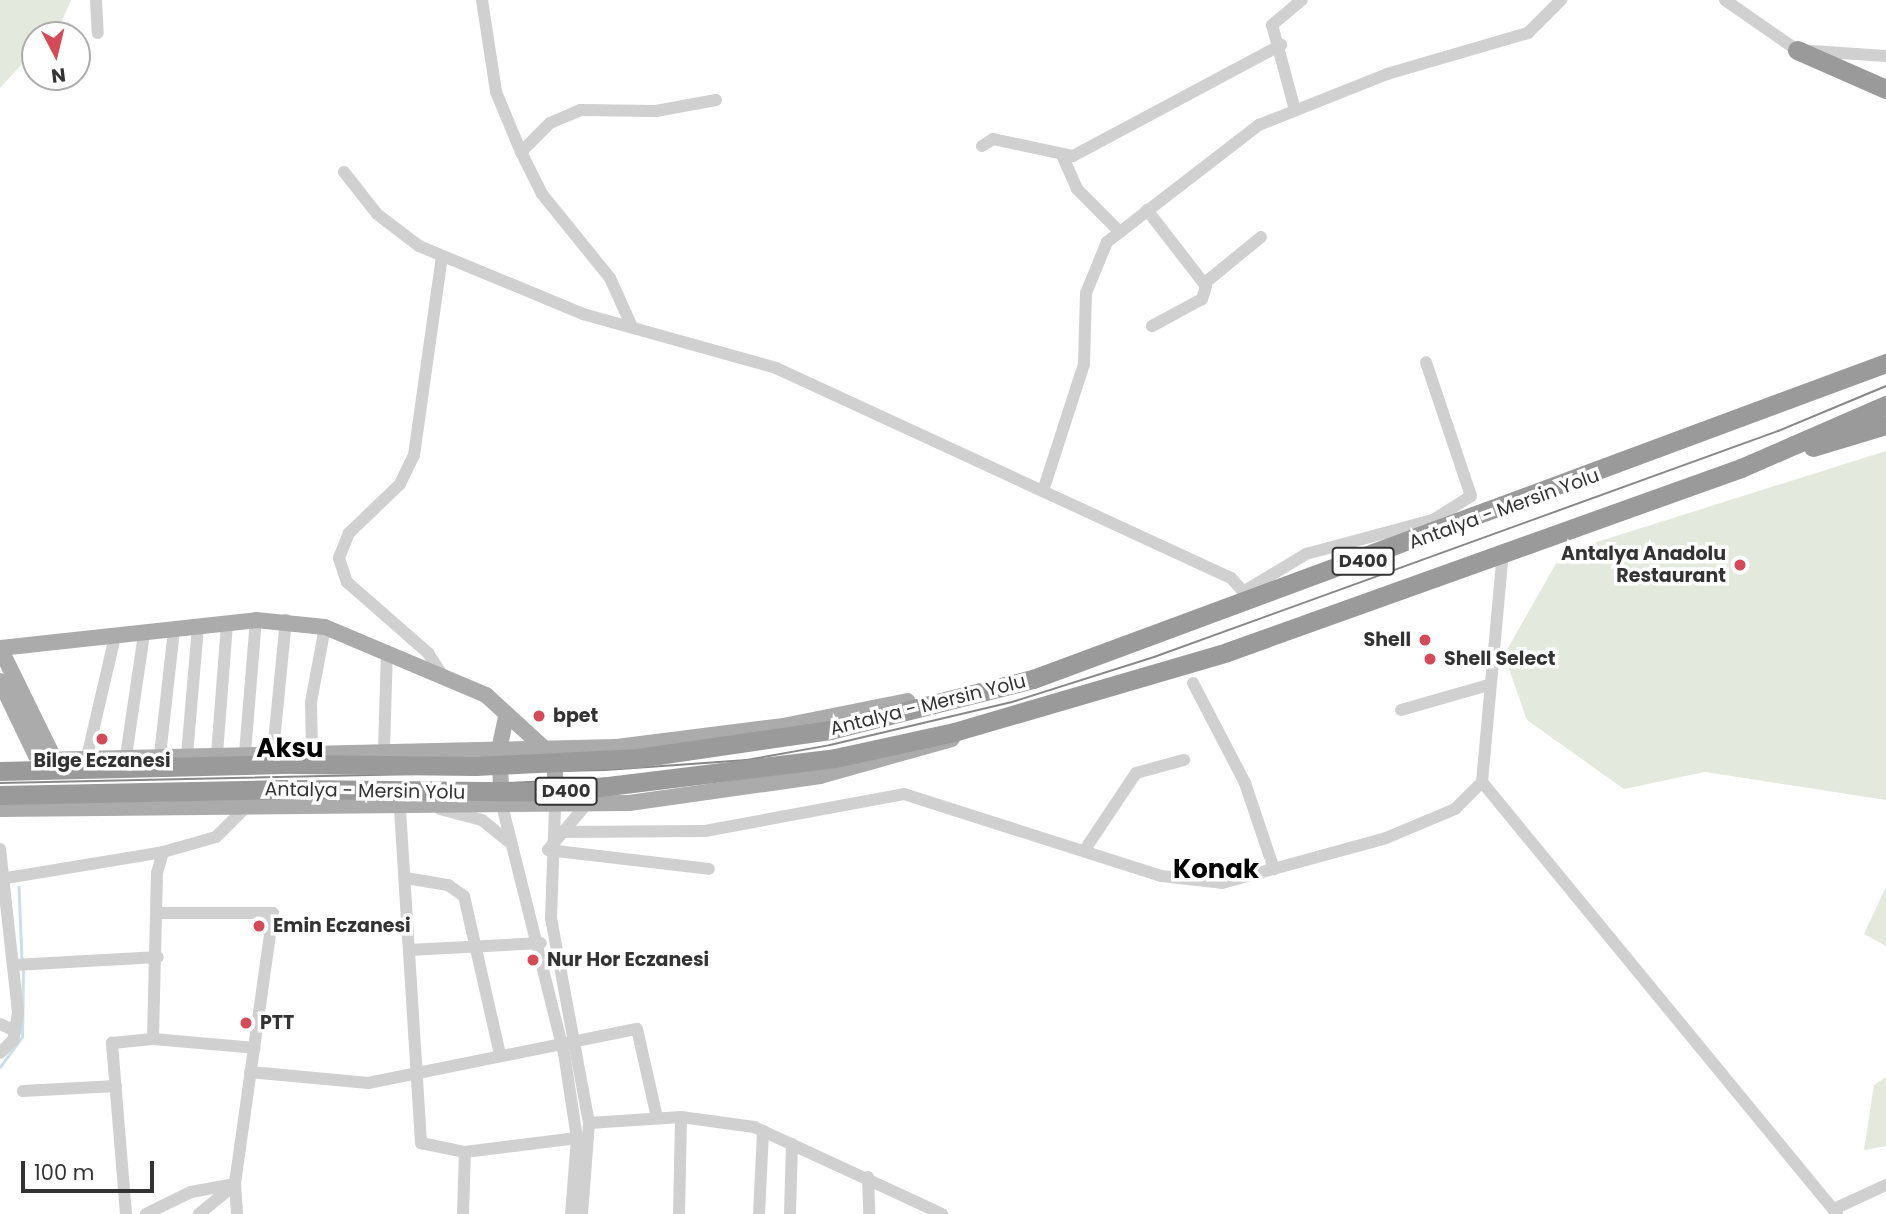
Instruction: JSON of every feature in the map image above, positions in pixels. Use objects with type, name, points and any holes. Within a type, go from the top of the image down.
[{"type":"highway","points":[[1797,50],[1886,89]]},
{"type":"highway","points":[[1802,399],[1886,350]]},
{"type":"highway","name":"Antalya - Mersin Yolu","points":[[2,771],[610,760],[830,730],[968,699],[1104,654],[1247,596],[1802,399],[1886,363]]},
{"type":"highway","name":"Antalya - Mersin Yolu","points":[[0,796],[294,789],[559,792],[835,758],[1014,715],[1227,652],[1503,549],[1741,468],[1886,405]]},
{"type":"highway","points":[[1741,468],[1886,425]]},
{"type":"highway","points":[[2,771],[46,759]]},
{"type":"main road","points":[[46,759],[0,648],[256,620],[286,620],[325,626],[387,650],[486,695],[546,750],[555,769],[555,808]]},
{"type":"main road","points":[[46,759],[312,751],[546,750],[783,726],[1104,654]]},
{"type":"main road","points":[[0,681],[46,759]]},
{"type":"main road","points":[[0,809],[503,809],[585,806],[820,776],[908,756],[1014,715]]},
{"type":"main road","points":[[503,809],[499,750],[506,716]]},
{"type":"street","points":[[96,0],[97,33]]},
{"type":"street","points":[[482,0],[496,92],[521,152],[542,194],[610,278],[632,327]]},
{"type":"street","points":[[1295,110],[1281,45],[1272,25],[1302,0]]},
{"type":"street","points":[[1043,491],[1084,364],[1094,264],[1120,232],[1217,152],[1295,110],[1387,74],[1528,33],[1561,0]]},
{"type":"street","points":[[1725,0],[1797,50],[1886,56]]},
{"type":"street","points":[[982,146],[993,139],[1062,155],[1094,148],[1281,45]]},
{"type":"street","points":[[1831,53],[1886,47]]},
{"type":"street","points":[[521,152],[550,122],[580,110],[656,111],[716,100]]},
{"type":"street","points":[[1062,155],[1077,189],[1120,232]]},
{"type":"street","points":[[344,172],[377,214],[442,256],[632,327],[776,368],[1231,578],[1247,596],[1306,554],[1433,520],[1471,496],[1426,362]]},
{"type":"street","points":[[1147,210],[1206,282]]},
{"type":"street","points":[[1152,326],[1202,299],[1206,282],[1261,237]]},
{"type":"street","points":[[442,256],[414,455],[400,484],[349,533],[339,558],[347,582],[428,653],[444,678]]},
{"type":"street","points":[[559,832],[705,831],[904,794],[1086,848],[1161,876],[1222,883],[1274,869],[1432,821],[1468,800],[1482,782],[1503,549]]},
{"type":"street","points":[[245,753],[256,620]]},
{"type":"street","points":[[273,752],[286,620]]},
{"type":"street","points":[[217,754],[227,623]]},
{"type":"street","points":[[312,751],[311,702],[325,626]]},
{"type":"street","points":[[187,755],[198,627]]},
{"type":"street","points":[[160,755],[174,630]]},
{"type":"street","points":[[126,756],[144,634]]},
{"type":"street","points":[[87,757],[116,637]]},
{"type":"street","points":[[384,750],[387,650]]},
{"type":"street","points":[[1193,683],[1245,783],[1274,869]]},
{"type":"street","points":[[1401,710],[1489,685]]},
{"type":"street","points":[[1086,848],[1136,773],[1184,760]]},
{"type":"street","points":[[1482,782],[1836,1211],[1886,1185]]},
{"type":"street","points":[[548,850],[559,832],[585,806]]},
{"type":"street","points":[[555,808],[548,850],[551,918],[589,1124],[582,1214]]},
{"type":"street","points":[[3,879],[163,852],[216,837],[244,809]]},
{"type":"street","points":[[400,809],[421,1143],[465,1152],[577,1138]]},
{"type":"street","points":[[439,809],[482,820],[512,845]]},
{"type":"street","points":[[503,809],[541,943],[562,1042],[577,1138],[571,1214]]},
{"type":"street","points":[[0,849],[3,879],[21,965],[16,1031],[0,1053]]},
{"type":"street","points":[[548,850],[709,869]]},
{"type":"street","points":[[153,1039],[163,852]]},
{"type":"street","points":[[405,878],[461,893],[477,947],[500,1055]]},
{"type":"street","points":[[158,913],[273,913],[235,1184],[237,1214]]},
{"type":"street","points":[[409,950],[541,943]]},
{"type":"street","points":[[21,965],[158,957]]},
{"type":"street","points":[[0,1024],[16,1031]]},
{"type":"street","points":[[250,1072],[368,1083],[415,1077],[500,1055],[637,1029],[657,1118]]},
{"type":"street","points":[[126,1214],[112,1042],[153,1039],[255,1048]]},
{"type":"street","points":[[23,1091],[116,1086]]},
{"type":"street","points":[[589,1124],[681,1116],[764,1131],[868,1177],[942,1214]]},
{"type":"street","points":[[678,1214],[681,1116]]},
{"type":"street","points":[[759,1214],[764,1131]]},
{"type":"street","points":[[790,1214],[792,1144]]},
{"type":"street","points":[[463,1214],[465,1152]]},
{"type":"street","points":[[868,1177],[869,1214]]},
{"type":"street","points":[[146,1214],[191,1192],[235,1184]]},
{"type":"street","points":[[199,1214],[235,1184]]},
{"type":"shaded area","points":[[0,0],[71,0],[62,21],[21,21],[21,65],[0,88]]},
{"type":"shaded area","points":[[1886,451],[1886,800],[1705,772],[1624,789],[1527,720],[1504,655],[1562,553]]},
{"type":"shaded area","points":[[1886,887],[1886,946],[1864,934]]},
{"type":"shaded area","points":[[1886,1077],[1886,1146],[1864,1150],[1874,1085]]},
{"type":"waterway","points":[[19,887],[22,959]]},
{"type":"waterway","points":[[0,1067],[22,1037],[23,969]]},
{"type":"tram line","points":[[0,783],[605,770],[747,760],[830,745],[1012,702],[1154,657],[1778,431],[1886,386]]},
{"type":"tram line","points":[[462,785],[637,777]]},
{"type":"place","name":"Antalya Anadolu Restaurant","points":[[1740,565]]},
{"type":"place","name":"Shell","points":[[1425,640]]},
{"type":"place","name":"Shell Select","points":[[1430,659]]},
{"type":"place","name":"bpet","points":[[539,716]]},
{"type":"place","name":"Bilge Eczanesi","points":[[102,739]]},
{"type":"place","name":"Emin Eczanesi","points":[[259,926]]},
{"type":"place","name":"Nur Hor Eczanesi","points":[[533,960]]},
{"type":"place","name":"PTT","points":[[246,1023]]},
{"type":"district","name":"Aksu","points":[[290,749]]},
{"type":"district","name":"Konak","points":[[1216,870]]}]
